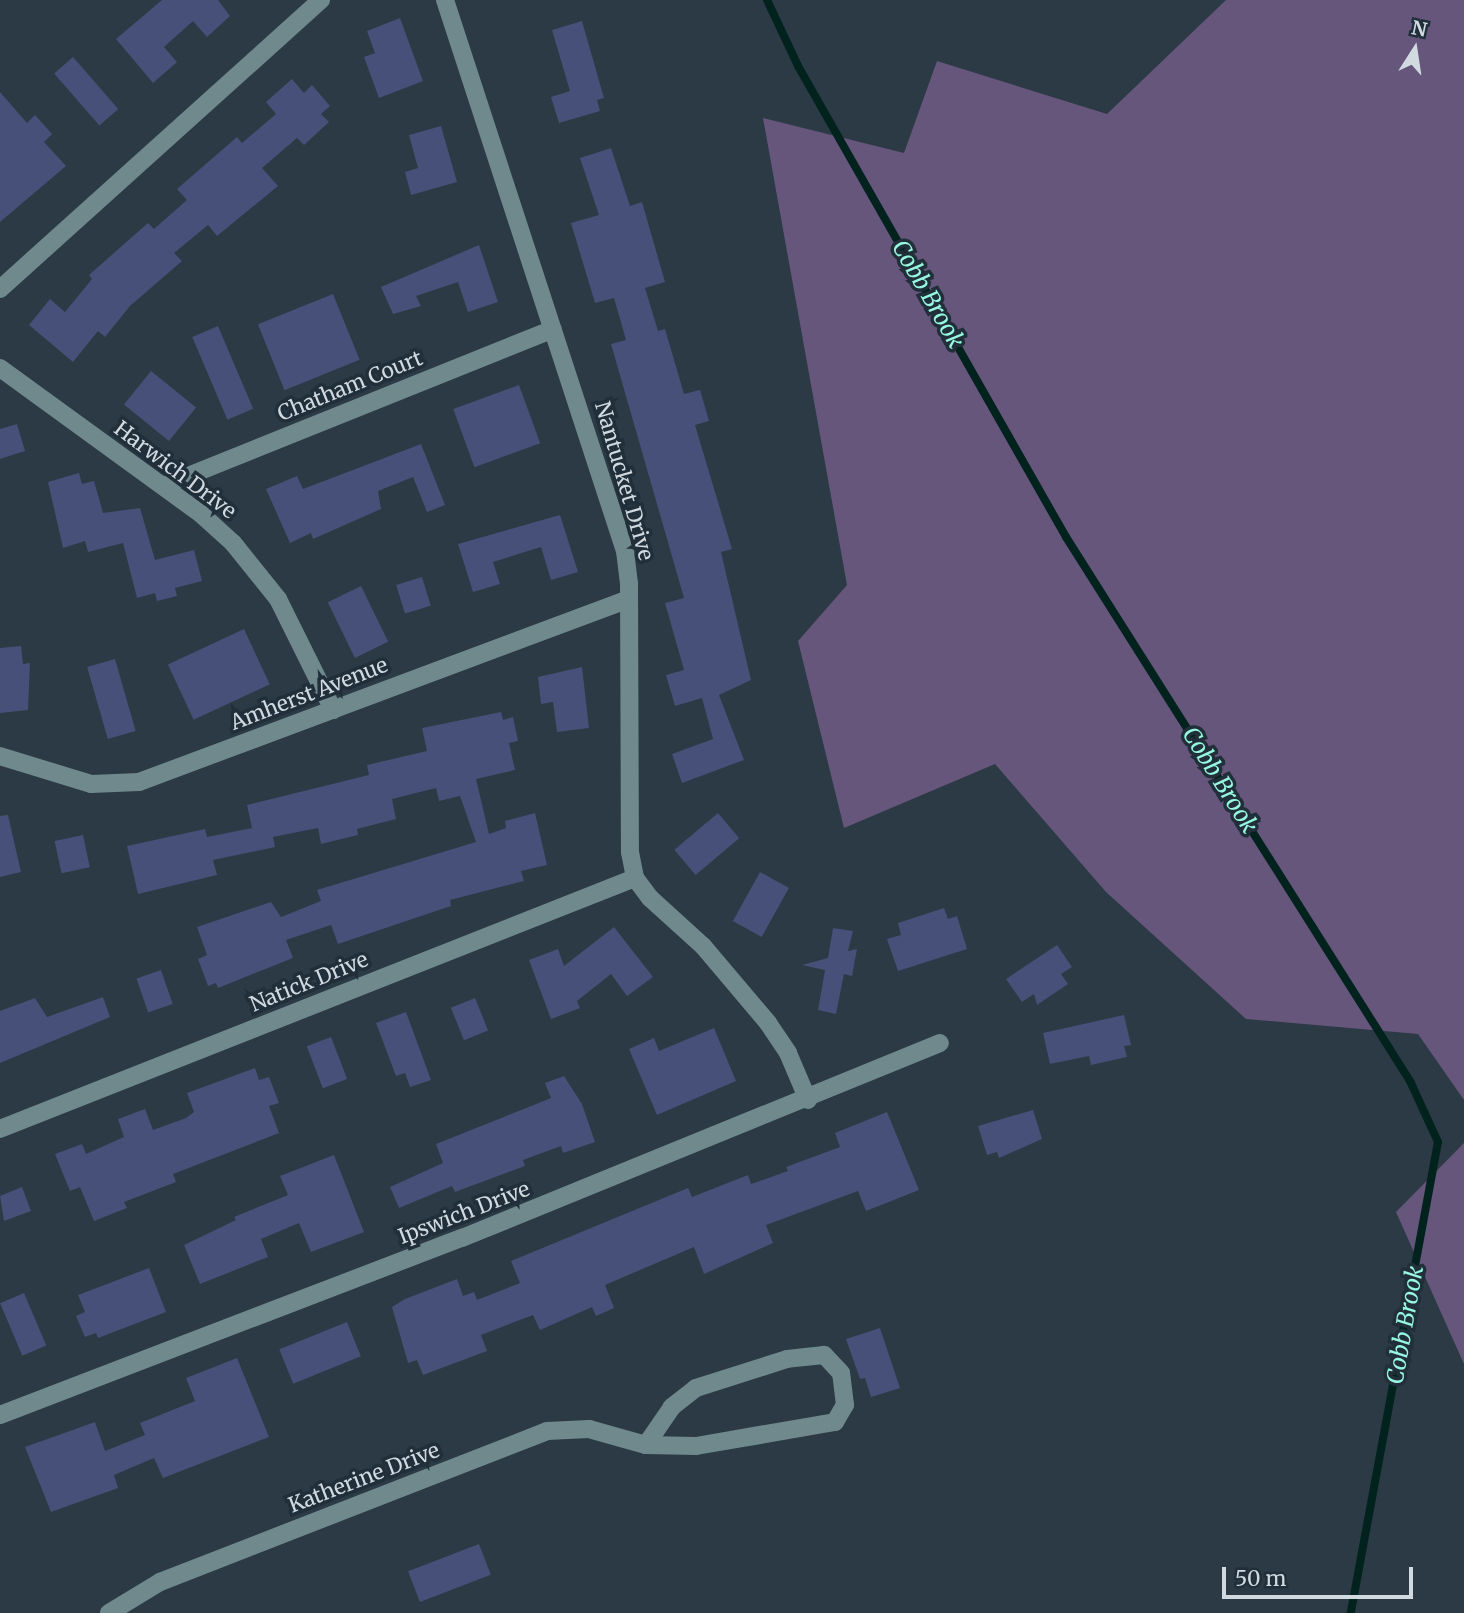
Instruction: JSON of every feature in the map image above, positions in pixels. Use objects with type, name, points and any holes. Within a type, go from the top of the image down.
[{"type":"street","points":[[0,289],[321,0]]},
{"type":"street","name":"Nantucket Drive","points":[[445,0],[621,535],[629,599],[630,852],[635,878]]},
{"type":"street","name":"Chatham Court","points":[[163,486],[553,329]]},
{"type":"street","name":"Harwich Drive","points":[[0,368],[218,529],[264,580],[332,710]]},
{"type":"street","name":"Amherst Avenue","points":[[0,756],[75,780],[124,785],[629,599]]},
{"type":"street","points":[[635,878],[650,898],[703,946],[768,1023],[788,1053],[808,1100]]},
{"type":"street","name":"Natick Drive","points":[[0,1129],[635,878]]},
{"type":"street","name":"Ipswich Drive","points":[[0,1415],[808,1100],[940,1043]]},
{"type":"street","name":"Katherine Drive","points":[[109,1613],[160,1582],[547,1431],[589,1429],[646,1444],[696,1446],[835,1422],[845,1405],[841,1373],[824,1355],[787,1359],[695,1388],[672,1407],[646,1444]]},
{"type":"shaded area","points":[[1226,0],[1464,0],[1464,1100],[1418,1034],[1246,1019],[1106,892],[995,764],[844,828],[798,641],[847,585],[763,118],[904,153],[937,61],[1107,114]]},
{"type":"shaded area","points":[[1464,1143],[1464,1364],[1396,1212]]},
{"type":"building","points":[[162,0],[218,0],[230,16],[207,37],[193,21],[164,47],[177,62],[153,83],[116,39]]},
{"type":"building","points":[[400,18],[423,81],[379,98],[364,57],[375,53],[367,31]]},
{"type":"building","points":[[582,21],[604,98],[597,100],[600,111],[559,123],[551,97],[570,91],[552,30]]},
{"type":"building","points":[[73,57],[118,109],[99,125],[54,73]]},
{"type":"building","points":[[292,79],[304,93],[312,85],[330,106],[321,114],[329,122],[304,145],[297,138],[262,168],[278,186],[217,236],[208,225],[174,253],[182,261],[130,306],[105,337],[98,331],[73,362],[29,325],[50,299],[65,312],[92,279],[89,275],[148,223],[154,229],[187,200],[177,189],[237,137],[242,143],[276,114],[266,102]]},
{"type":"building","points":[[0,92],[27,123],[35,115],[52,134],[44,142],[66,166],[0,222]]},
{"type":"building","points":[[441,126],[457,182],[411,195],[405,172],[418,168],[409,135]]},
{"type":"building","points":[[611,148],[630,206],[642,202],[665,282],[645,288],[658,331],[665,329],[684,394],[700,390],[709,421],[695,425],[732,549],[721,552],[751,680],[719,695],[744,760],[682,783],[672,754],[713,739],[702,698],[675,706],[666,675],[684,670],[665,603],[684,598],[611,344],[626,340],[614,298],[595,303],[571,223],[599,215],[580,158]]},
{"type":"building","points":[[479,245],[498,302],[468,312],[458,282],[416,296],[421,306],[393,314],[381,287]]},
{"type":"building","points":[[333,294],[360,360],[284,390],[258,324]]},
{"type":"building","points":[[218,326],[253,409],[227,420],[192,337]]},
{"type":"building","points":[[151,371],[196,408],[169,441],[124,404]]},
{"type":"building","points":[[519,385],[540,443],[474,467],[453,409]]},
{"type":"building","points":[[17,424],[25,451],[0,459],[0,429]]},
{"type":"building","points":[[421,444],[445,505],[427,512],[413,477],[378,491],[381,509],[313,539],[311,533],[290,543],[266,489],[297,476],[303,489]]},
{"type":"building","points":[[79,473],[82,484],[94,481],[103,513],[140,508],[155,560],[194,550],[202,581],[175,588],[177,596],[157,601],[155,593],[137,598],[123,543],[88,552],[85,541],[63,548],[48,482]]},
{"type":"building","points":[[560,515],[578,572],[551,580],[541,547],[493,562],[500,584],[473,592],[458,544]]},
{"type":"building","points":[[422,577],[431,606],[405,614],[396,585]]},
{"type":"building","points":[[361,586],[388,642],[355,658],[328,602]]},
{"type":"building","points":[[244,629],[270,684],[194,720],[168,664]]},
{"type":"building","points":[[21,646],[23,664],[30,663],[28,710],[0,713],[0,648]]},
{"type":"building","points":[[115,659],[136,731],[108,739],[87,667]]},
{"type":"building","points":[[582,667],[589,728],[557,732],[553,702],[541,704],[538,677]]},
{"type":"building","points":[[501,712],[503,720],[513,717],[518,741],[509,743],[515,770],[476,779],[489,834],[506,828],[505,821],[535,813],[547,865],[521,871],[524,881],[450,900],[451,906],[338,944],[331,925],[286,940],[293,958],[218,988],[216,983],[208,986],[198,959],[207,955],[197,927],[271,902],[281,917],[321,901],[317,890],[476,842],[460,796],[439,801],[436,788],[392,799],[396,819],[357,829],[358,835],[321,844],[318,828],[273,837],[275,847],[213,860],[217,875],[138,894],[127,846],[205,829],[207,837],[252,828],[247,805],[369,775],[367,765],[427,751],[422,728]]},
{"type":"building","points":[[718,813],[739,838],[696,875],[674,850]]},
{"type":"building","points":[[8,815],[21,872],[0,877],[0,816]]},
{"type":"building","points":[[83,835],[90,867],[61,873],[55,841]]},
{"type":"building","points":[[760,872],[789,888],[762,937],[733,921]]},
{"type":"building","points":[[944,908],[948,919],[957,916],[967,949],[898,971],[887,939],[901,935],[898,923]]},
{"type":"building","points":[[614,927],[653,977],[627,996],[611,974],[577,1001],[580,1008],[551,1019],[529,960],[558,949],[564,966]]},
{"type":"building","points":[[833,928],[853,931],[848,951],[857,949],[852,976],[844,974],[836,1014],[818,1010],[825,970],[802,965],[828,958]]},
{"type":"building","points":[[1057,945],[1072,967],[1061,974],[1068,984],[1037,1005],[1034,994],[1022,1002],[1006,979]]},
{"type":"building","points":[[161,970],[173,1004],[148,1013],[136,978]]},
{"type":"building","points":[[103,997],[110,1017],[0,1063],[0,1011],[35,998],[47,1017]]},
{"type":"building","points":[[475,998],[488,1030],[464,1040],[451,1008]]},
{"type":"building","points":[[406,1012],[431,1080],[410,1087],[405,1073],[396,1076],[376,1023]]},
{"type":"building","points":[[1124,1015],[1131,1045],[1124,1046],[1127,1057],[1091,1065],[1089,1056],[1050,1064],[1043,1033]]},
{"type":"building","points":[[714,1028],[736,1081],[657,1115],[629,1049],[654,1038],[659,1051]]},
{"type":"building","points":[[331,1037],[347,1079],[323,1088],[307,1046]]},
{"type":"building","points":[[255,1068],[259,1080],[269,1077],[279,1103],[269,1106],[279,1133],[173,1174],[176,1182],[124,1202],[127,1208],[94,1221],[80,1187],[70,1191],[55,1154],[82,1144],[86,1154],[124,1137],[118,1119],[145,1109],[153,1130],[186,1118],[194,1112],[187,1093]]},
{"type":"building","points":[[564,1076],[582,1104],[595,1142],[563,1153],[561,1146],[523,1160],[525,1166],[455,1192],[452,1186],[399,1208],[390,1187],[443,1163],[436,1144],[551,1098],[545,1083]]},
{"type":"building","points":[[1033,1110],[1042,1139],[999,1158],[997,1152],[987,1155],[978,1126]]},
{"type":"building","points":[[887,1112],[919,1190],[866,1211],[858,1191],[766,1225],[773,1243],[704,1274],[694,1247],[605,1285],[614,1308],[596,1316],[592,1307],[540,1330],[533,1315],[481,1335],[487,1351],[423,1375],[417,1360],[408,1363],[392,1307],[405,1299],[457,1279],[463,1296],[474,1292],[477,1300],[520,1283],[511,1261],[688,1188],[692,1197],[748,1175],[751,1184],[788,1171],[786,1167],[840,1147],[835,1133]]},
{"type":"building","points":[[334,1155],[364,1232],[311,1252],[299,1223],[261,1239],[268,1257],[200,1284],[184,1245],[236,1220],[234,1217],[288,1195],[280,1176]]},
{"type":"building","points":[[22,1187],[31,1211],[4,1221],[0,1196]]},
{"type":"building","points":[[149,1268],[166,1312],[98,1338],[96,1333],[85,1337],[76,1316],[85,1312],[78,1295]]},
{"type":"building","points":[[24,1293],[46,1345],[22,1356],[0,1303]]},
{"type":"building","points":[[347,1322],[361,1356],[293,1384],[279,1349]]},
{"type":"building","points":[[880,1328],[900,1388],[871,1397],[865,1378],[860,1379],[846,1339]]},
{"type":"building","points":[[237,1358],[269,1437],[163,1478],[154,1458],[114,1475],[118,1488],[51,1512],[25,1447],[95,1422],[105,1451],[145,1435],[140,1423],[195,1401],[186,1378]]},
{"type":"building","points":[[479,1544],[491,1575],[420,1602],[408,1571]]},
{"type":"waterway","name":"Cobb Brook","points":[[767,0],[798,66],[1066,537],[1410,1081],[1438,1142],[1351,1613]]}]
